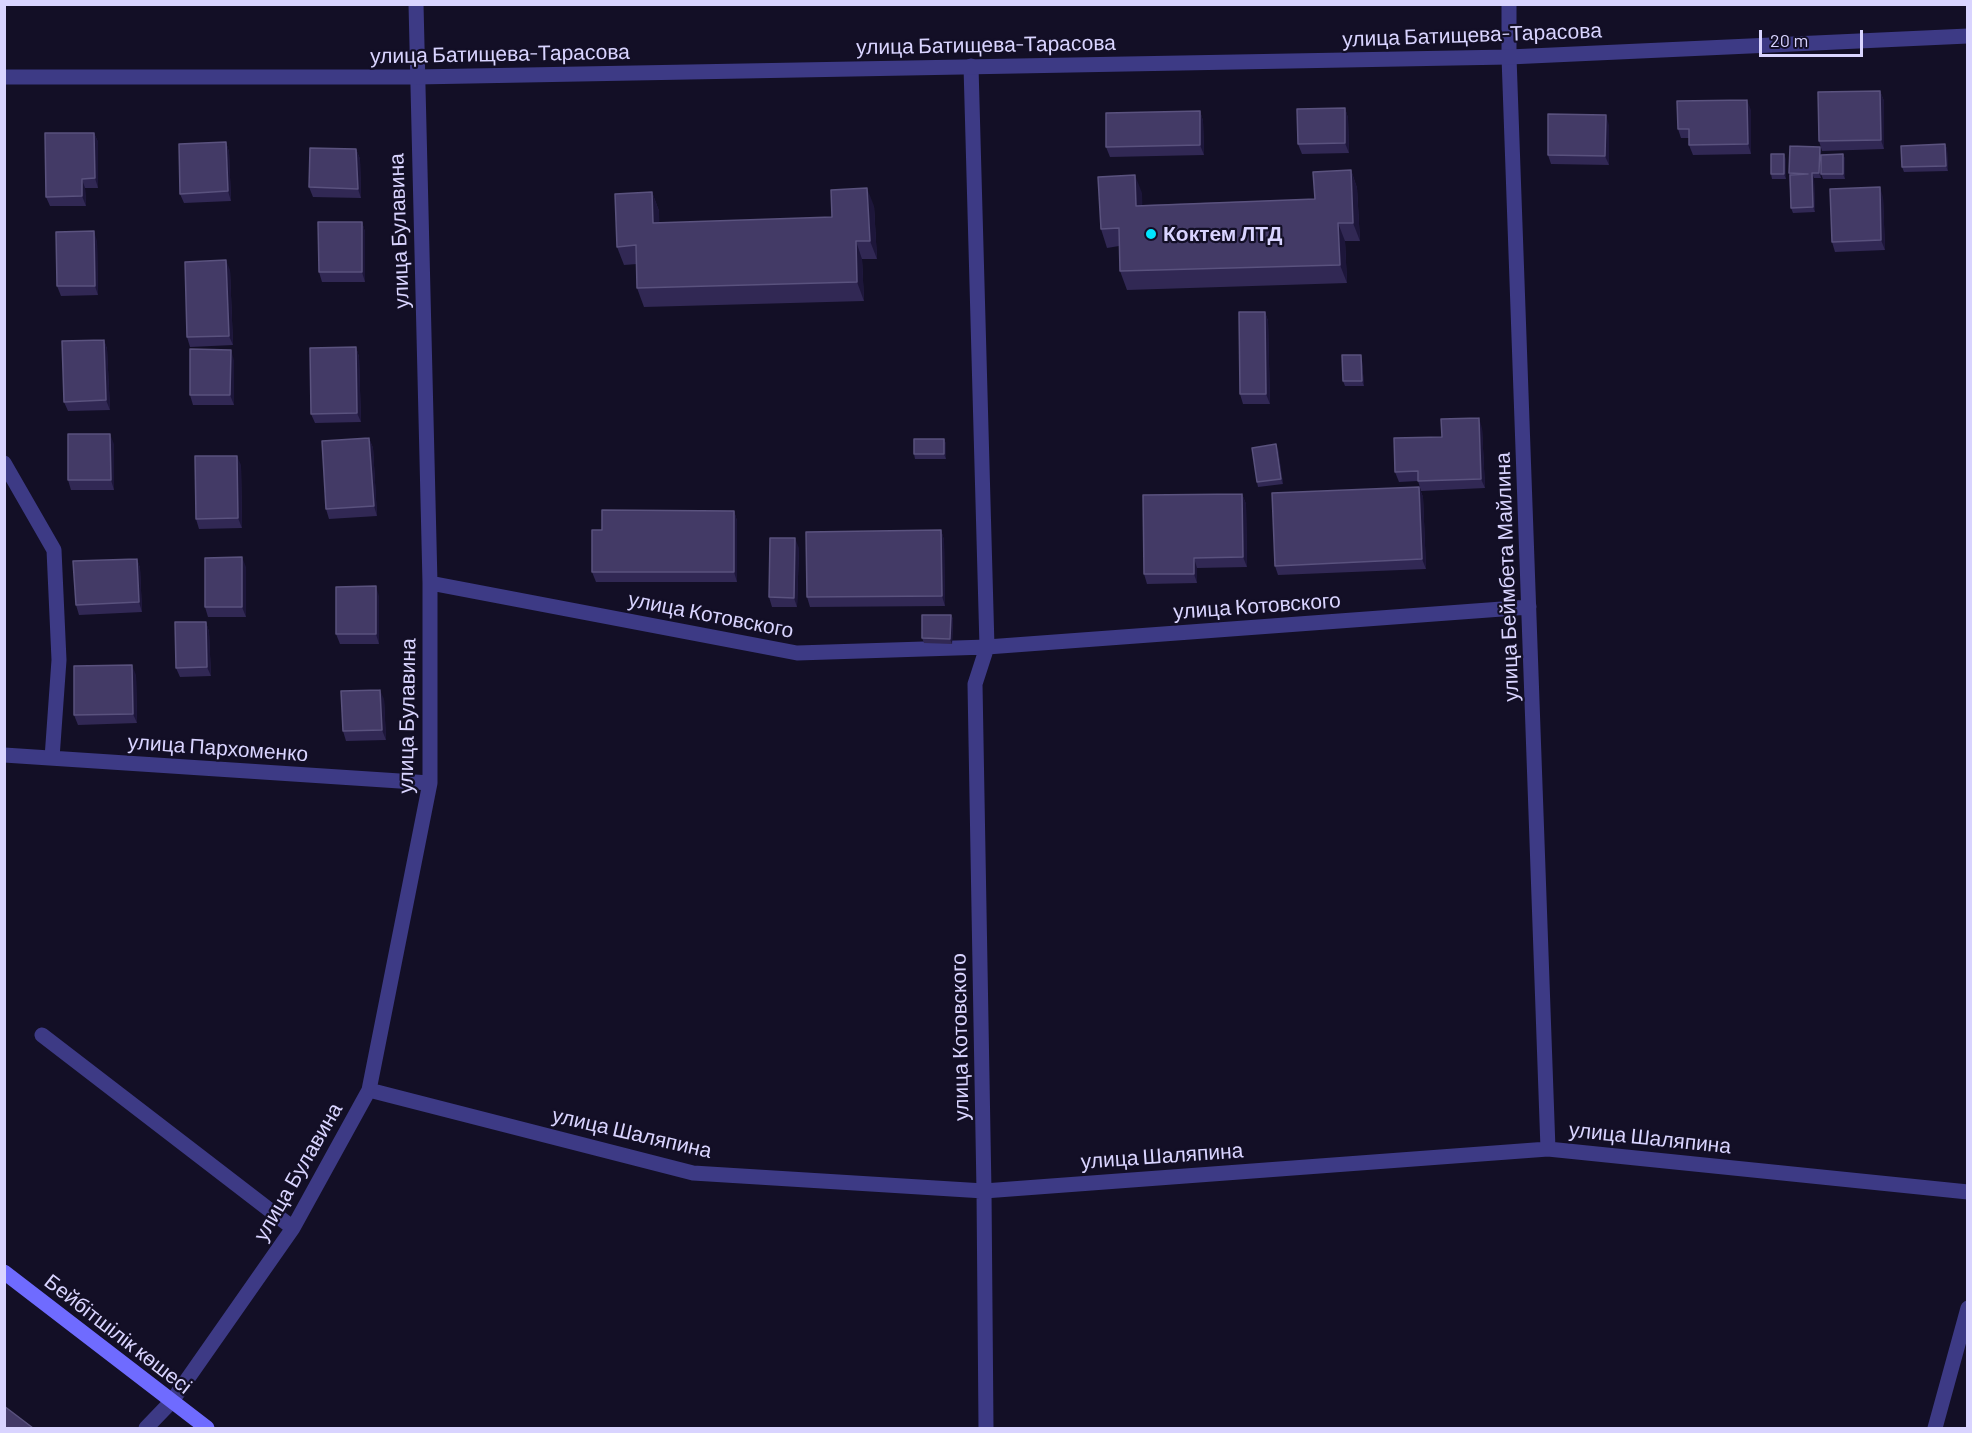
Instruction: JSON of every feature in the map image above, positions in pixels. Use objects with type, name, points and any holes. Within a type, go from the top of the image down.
[{"type":"street","name":"улица Булавина","points":[[146,1428],[172,1401],[293,1228],[369,1089],[430,783],[430,583],[416,4]]},
{"type":"street","name":"улица Беймбета Майлина","points":[[1509,4],[1509,57],[1548,1149]]},
{"type":"street","name":"улица Батищева-Тарасова","points":[[4,77],[416,77],[1509,57],[1968,36]]},
{"type":"street","points":[[971,66],[987,647]]},
{"type":"street","points":[[4,463],[54,550],[59,660],[52,758]]},
{"type":"street","name":"улица Котовского","points":[[430,583],[797,653],[987,647],[1529,607]]},
{"type":"street","name":"улица Котовского","points":[[986,1428],[975,684],[987,647]]},
{"type":"street","name":"улица Пархоменко","points":[[4,755],[430,783]]},
{"type":"street","points":[[42,1035],[293,1228]]},
{"type":"street","name":"улица Шаляпина","points":[[369,1089],[693,1173],[984,1191],[1548,1149],[1968,1192]]},
{"type":"street","name":"Бейбітшілік көшесі","points":[[5,1274],[207,1428]]},
{"type":"street","points":[[1935,1428],[1968,1308]]},
{"type":"building","points":[[1880,91],[1881,140],[1819,141],[1818,92]]},
{"type":"building","points":[[1747,100],[1748,144],[1689,145],[1689,129],[1678,129],[1677,101]]},
{"type":"building","points":[[1345,108],[1345,143],[1298,144],[1297,109]]},
{"type":"building","points":[[1200,111],[1200,145],[1106,147],[1106,113]]},
{"type":"building","points":[[1548,114],[1606,115],[1605,156],[1548,155]]},
{"type":"building","points":[[45,133],[94,133],[95,178],[82,179],[82,196],[46,197]]},
{"type":"building","points":[[226,142],[228,191],[180,194],[179,144]]},
{"type":"building","points":[[1945,144],[1946,166],[1902,167],[1901,146]]},
{"type":"building","points":[[1790,146],[1820,147],[1819,173],[1812,173],[1813,207],[1791,208],[1790,175],[1808,174],[1789,173]]},
{"type":"building","points":[[310,148],[356,149],[358,189],[309,187]]},
{"type":"building","points":[[1771,154],[1784,154],[1784,174],[1771,174]]},
{"type":"building","points":[[1843,154],[1843,174],[1821,174],[1821,155]]},
{"type":"building","points":[[1351,170],[1353,223],[1338,223],[1340,265],[1120,271],[1119,228],[1101,229],[1098,177],[1135,175],[1136,206],[1315,199],[1313,172]]},
{"type":"building","points":[[1880,187],[1881,240],[1832,242],[1830,189]]},
{"type":"building","points":[[867,188],[870,241],[856,241],[857,282],[637,288],[636,245],[617,247],[615,194],[652,192],[653,223],[832,217],[831,190]]},
{"type":"building","points":[[318,222],[362,222],[362,272],[319,272]]},
{"type":"building","points":[[94,231],[95,286],[57,286],[56,232]]},
{"type":"building","points":[[226,260],[229,336],[187,337],[185,262]]},
{"type":"building","points":[[1239,312],[1265,312],[1266,394],[1240,394]]},
{"type":"building","points":[[104,340],[106,400],[64,402],[62,341]]},
{"type":"building","points":[[356,347],[357,413],[311,414],[310,348]]},
{"type":"building","points":[[190,349],[231,350],[230,395],[190,395]]},
{"type":"building","points":[[1342,355],[1361,355],[1362,381],[1343,381]]},
{"type":"building","points":[[1479,418],[1481,479],[1418,481],[1418,471],[1395,472],[1394,438],[1442,437],[1441,419]]},
{"type":"building","points":[[68,434],[110,434],[111,480],[68,480]]},
{"type":"building","points":[[369,438],[374,506],[326,509],[322,441]]},
{"type":"building","points":[[914,439],[944,439],[944,454],[914,454]]},
{"type":"building","points":[[1276,444],[1281,479],[1257,482],[1252,448]]},
{"type":"building","points":[[195,456],[237,456],[238,518],[196,519]]},
{"type":"building","points":[[1419,487],[1422,559],[1275,566],[1272,493]]},
{"type":"building","points":[[1242,494],[1243,557],[1194,558],[1194,574],[1144,574],[1143,495]]},
{"type":"building","points":[[602,510],[734,511],[734,572],[592,572],[592,530],[602,530]]},
{"type":"building","points":[[941,530],[942,596],[807,597],[806,532]]},
{"type":"building","points":[[770,538],[795,538],[794,598],[769,597]]},
{"type":"building","points":[[242,557],[242,607],[205,607],[205,558]]},
{"type":"building","points":[[137,559],[139,602],[76,605],[73,561]]},
{"type":"building","points":[[376,586],[376,634],[336,634],[336,587]]},
{"type":"building","points":[[922,615],[951,615],[950,639],[922,638]]},
{"type":"building","points":[[175,622],[206,622],[207,667],[176,668]]},
{"type":"building","points":[[132,665],[133,714],[74,715],[74,666]]},
{"type":"building","points":[[380,690],[382,730],[343,731],[341,691]]},
{"type":"building","points":[[4,1406],[33,1428],[4,1428]]},
{"type":"place","name":"Коктем ЛТД","points":[[1151,234]]}]
